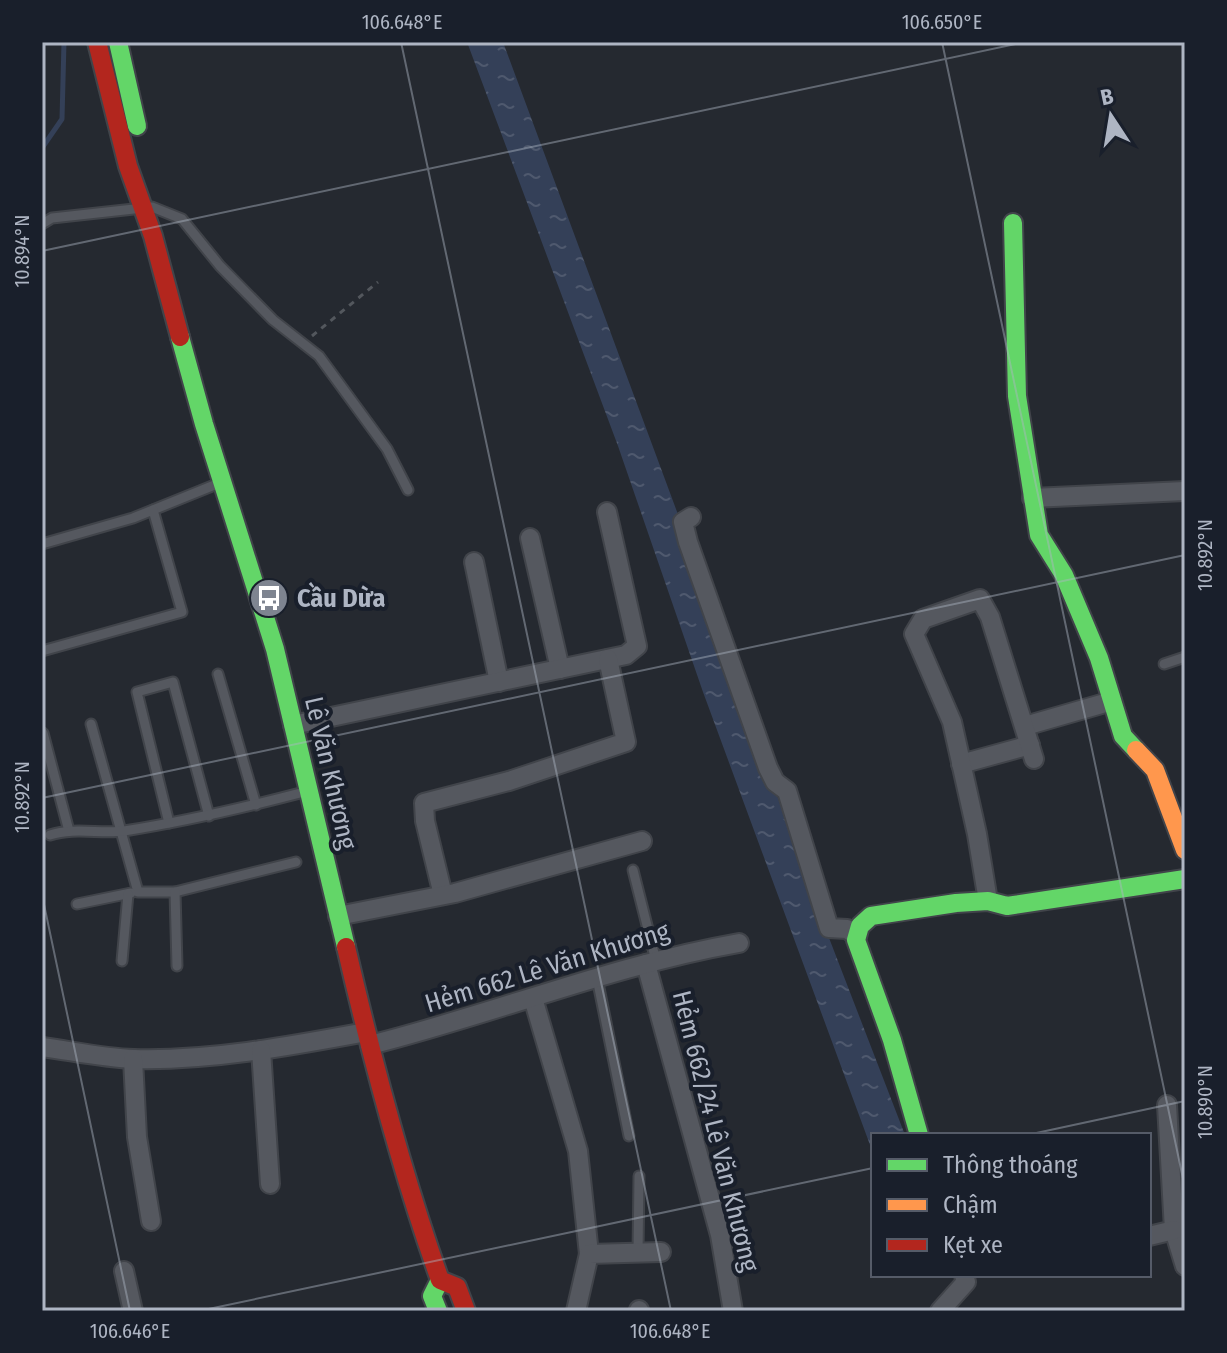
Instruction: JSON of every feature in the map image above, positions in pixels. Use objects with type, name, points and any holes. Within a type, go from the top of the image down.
[{"type":"main road","points":[[97,42],[118,78]]},
{"type":"main road","points":[[118,42],[118,78]]},
{"type":"main road","name":"Lê Văn Khương","points":[[118,78],[153,236],[222,482],[275,649],[368,1038],[414,1207],[440,1280],[457,1287],[466,1311]]},
{"type":"main road","points":[[1013,223],[1017,396],[1039,535],[1064,575],[1099,658],[1123,736],[1155,770],[1185,850]]},
{"type":"main road","points":[[918,1133],[892,1040],[856,940],[860,926],[871,916],[956,903],[988,901],[1007,906],[1185,879]]},
{"type":"main road","points":[[438,1311],[432,1296],[440,1280]]},
{"type":"street","points":[[1032,498],[1185,491]]},
{"type":"street","points":[[293,725],[626,655],[637,646],[607,512]]},
{"type":"street","points":[[691,517],[683,522],[688,542],[768,768],[775,782],[787,791],[829,928],[847,929],[857,936]]},
{"type":"street","points":[[530,538],[560,669]]},
{"type":"street","points":[[474,562],[499,682]]},
{"type":"street","points":[[988,901],[977,834],[952,722],[914,634],[923,619],[980,599],[990,617],[1030,743]]},
{"type":"street","points":[[443,895],[425,821],[424,803],[509,781],[626,742],[608,659]]},
{"type":"street","points":[[961,764],[1030,743],[1112,701]]},
{"type":"street","points":[[338,916],[443,895],[568,864],[642,841]]},
{"type":"street","name":"Hẻm 662 Lê Văn Khương","points":[[42,1047],[133,1059],[165,1059],[368,1038],[533,998],[651,962],[739,943]]},
{"type":"street","name":"Hẻm 662/24 Lê Văn Khương","points":[[651,962],[720,1235],[733,1311]]},
{"type":"street","points":[[533,998],[578,1151],[589,1254],[576,1311]]},
{"type":"street","points":[[261,1050],[270,1184]]},
{"type":"street","points":[[133,1059],[136,1123],[151,1221]]},
{"type":"street","points":[[1167,1105],[1174,1230],[1185,1266]]},
{"type":"street","points":[[1151,1236],[1174,1230]]},
{"type":"street","points":[[589,1254],[661,1252]]},
{"type":"street","points":[[124,1271],[133,1311]]},
{"type":"street","points":[[940,1311],[966,1282],[965,1277]]},
{"type":"lane","points":[[42,224],[52,218],[146,208],[182,219],[220,266],[273,320],[319,356],[387,449],[408,490]]},
{"type":"lane","points":[[42,544],[133,518],[222,482]]},
{"type":"lane","points":[[42,651],[182,612],[153,510]]},
{"type":"lane","points":[[1164,664],[1185,657]]},
{"type":"lane","points":[[218,674],[256,805]]},
{"type":"lane","points":[[169,823],[137,692],[173,682],[209,816]]},
{"type":"lane","points":[[91,724],[133,893],[122,961]]},
{"type":"lane","points":[[43,733],[69,831]]},
{"type":"lane","points":[[50,835],[69,831],[120,831],[169,823],[308,791]]},
{"type":"lane","points":[[77,904],[133,893],[175,892],[296,862]]},
{"type":"lane","points":[[633,870],[651,962]]},
{"type":"lane","points":[[175,892],[177,966]]},
{"type":"lane","points":[[597,978],[629,1136]]},
{"type":"lane","points":[[638,1253],[639,1176]]},
{"type":"path","points":[[303,343],[378,282]]},
{"type":"water","points":[[467,42],[503,42],[703,582],[804,873],[904,1133],[871,1133],[871,1148],[703,692],[618,446]]},
{"type":"waterway","points":[[42,148],[62,119],[64,42]]},
{"type":"traffic: fast","points":[[118,42],[137,126]]},
{"type":"traffic: fast","points":[[1013,223],[1017,396],[1039,535],[1064,575],[1099,658],[1123,736],[1136,750]]},
{"type":"traffic: fast","points":[[180,337],[275,649],[346,947]]},
{"type":"traffic: fast","points":[[918,1133],[892,1040],[856,940],[860,926],[871,916],[956,903],[988,901],[1007,906],[1185,879]]},
{"type":"traffic: fast","points":[[438,1311],[432,1296],[440,1280]]},
{"type":"traffic: slow","points":[[1136,750],[1155,770],[1185,850]]},
{"type":"traffic: jam","points":[[97,42],[128,166],[153,236],[180,337]]},
{"type":"traffic: jam","points":[[346,947],[388,1115],[426,1239],[440,1280],[457,1287],[466,1311]]},
{"type":"place","name":"Cầu Dừa","points":[[269,598]]}]
